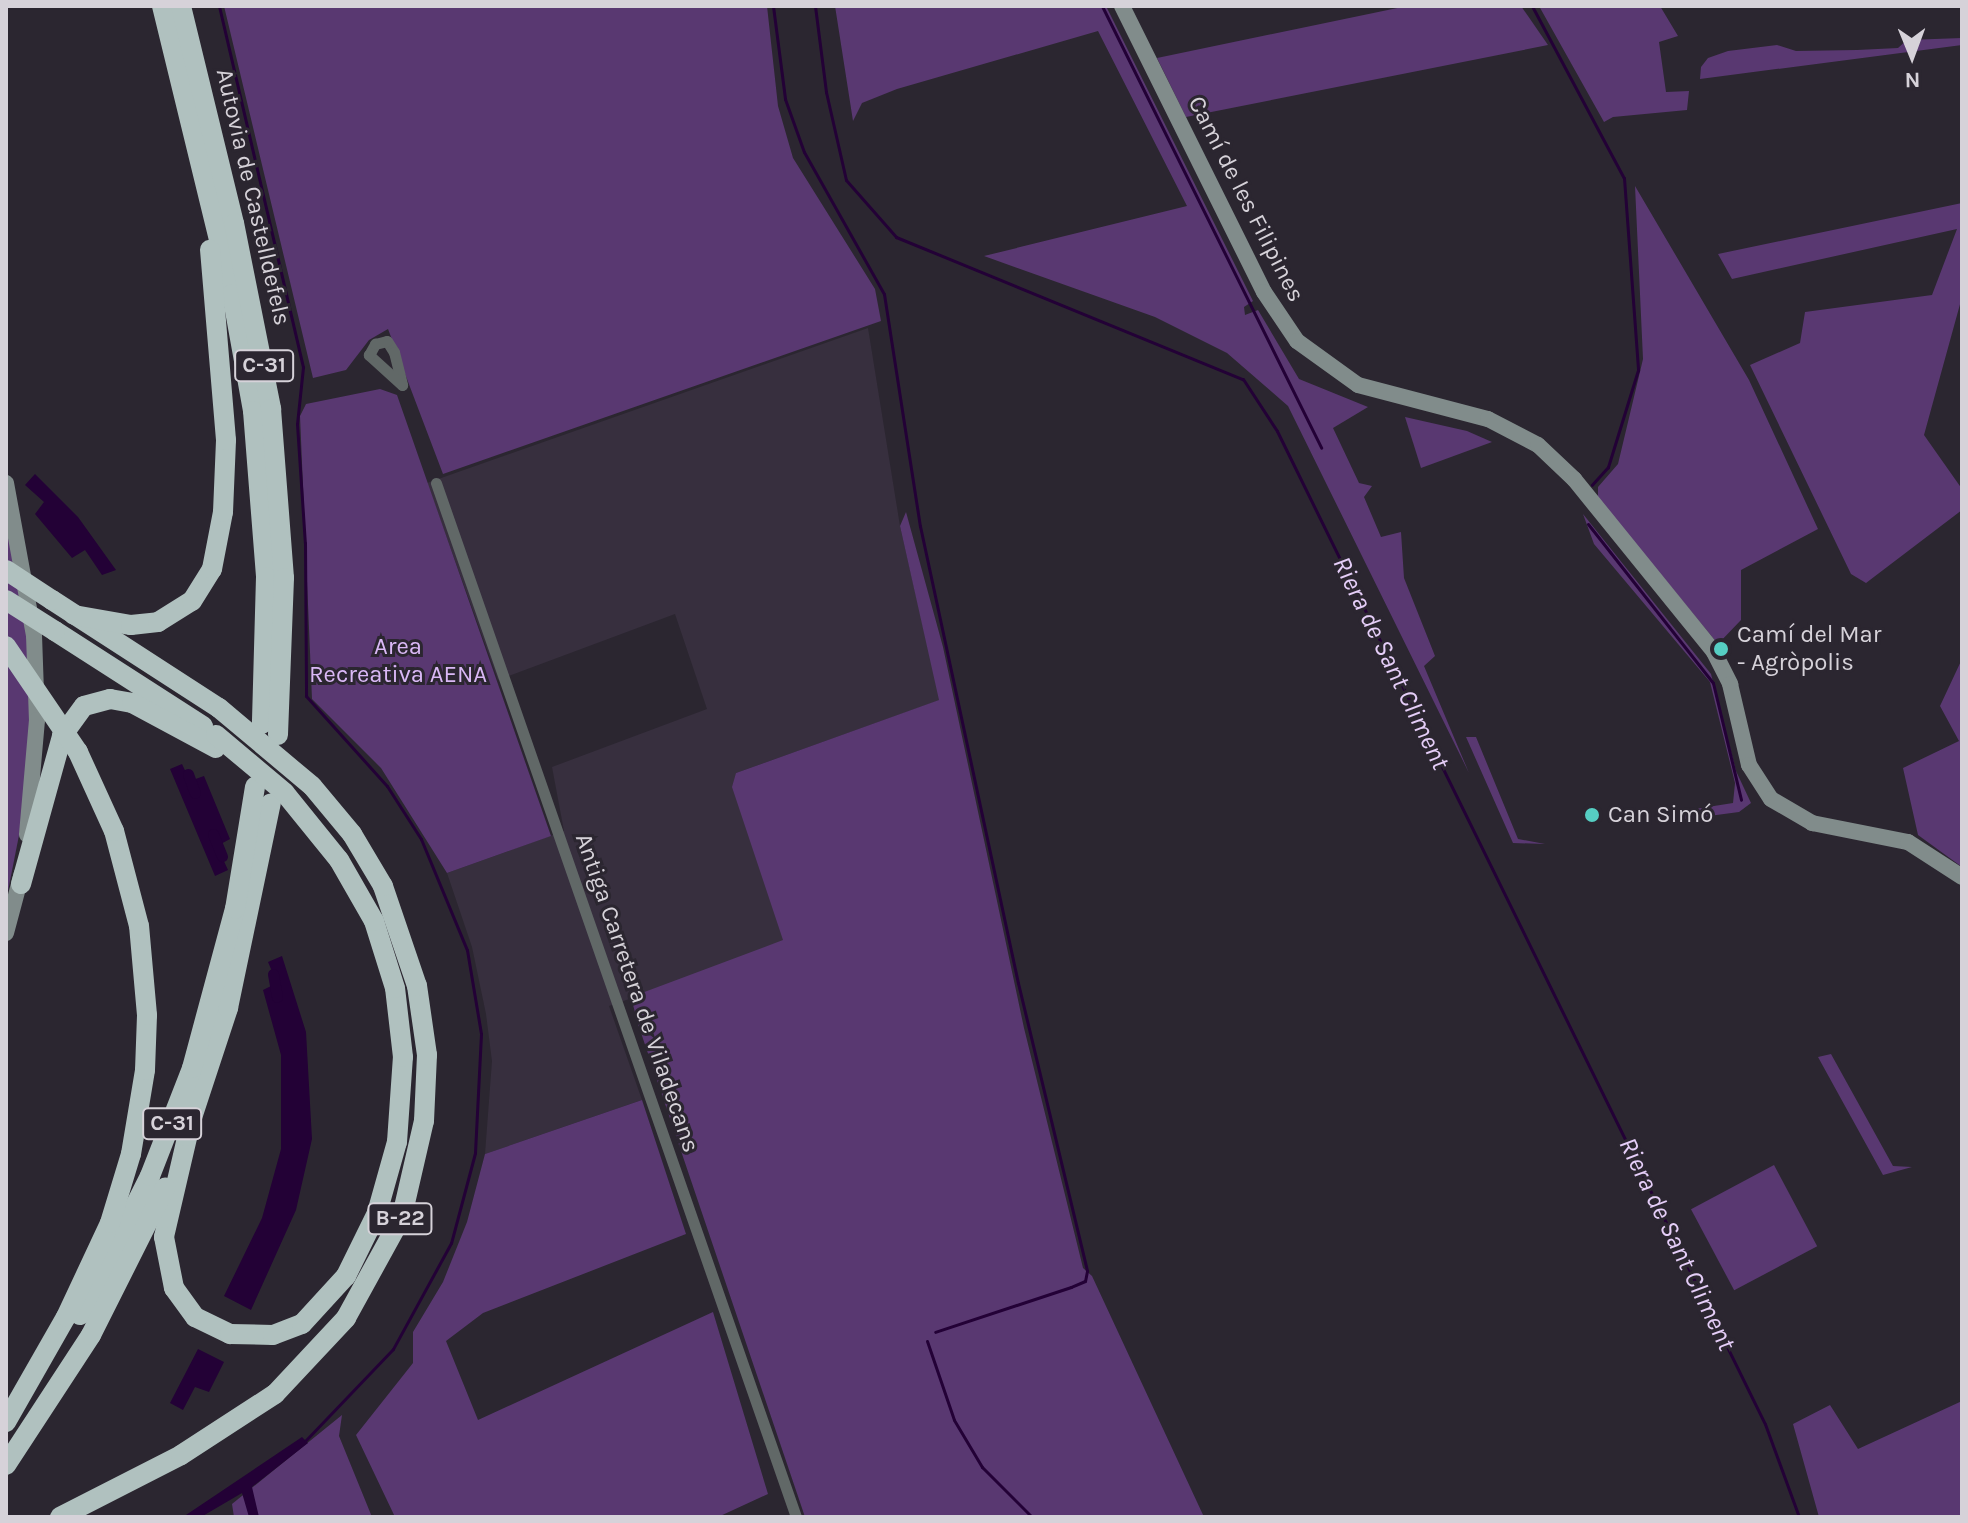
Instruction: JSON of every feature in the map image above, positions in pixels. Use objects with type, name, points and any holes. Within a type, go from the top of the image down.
[{"type":"highway","name":"Autovia de Castelldefels","points":[[162,6],[232,294],[253,411],[266,577],[270,729],[284,578],[271,409],[234,223],[181,6]]},
{"type":"highway","points":[[74,615],[131,625],[167,619],[198,594],[216,558],[225,478],[226,392],[197,154]]},
{"type":"highway","name":"B-22","points":[[6,570],[219,708],[312,786],[352,834],[383,886],[417,986],[427,1055],[424,1121],[402,1216],[368,1287],[346,1318],[275,1394],[181,1455],[60,1517]]},
{"type":"highway","points":[[6,600],[216,741],[277,797],[309,818],[374,921],[395,988],[403,1057],[397,1142],[377,1213],[346,1276],[302,1324],[273,1335],[230,1334],[195,1317],[174,1288],[164,1237],[190,1125]]},
{"type":"highway","points":[[6,646],[78,752],[114,831],[139,926],[147,1015],[145,1070],[131,1154],[110,1223],[66,1317],[6,1422]]},
{"type":"highway","points":[[21,884],[62,736],[84,706],[110,699],[132,703],[216,741]]},
{"type":"highway","name":"C-31","points":[[6,1429],[44,1377],[103,1275],[168,1134],[207,1016],[235,909],[255,787]]},
{"type":"highway","name":"C-31","points":[[6,1465],[91,1335],[153,1213],[190,1125],[231,996],[277,797]]},
{"type":"main road","name":"Camí de les Filipines","points":[[1122,6],[1264,292],[1297,341],[1358,385],[1488,419],[1538,445],[1574,479],[1678,603],[1724,668],[1749,765],[1780,807],[1812,823],[1908,842],[1962,877]]},
{"type":"main road","points":[[6,483],[29,590],[36,679],[35,754],[21,884],[6,933]]},
{"type":"street","name":"Antiga Carretera de Viladecans","points":[[436,483],[796,1517]]},
{"type":"shaded area","points":[[868,328],[900,526],[940,700],[736,773],[793,942],[609,1006],[642,1100],[485,1154],[492,1061],[486,1014],[472,947],[447,873],[564,831],[552,767],[707,709],[675,614],[498,680],[427,483]]},
{"type":"shaded area","points":[[35,474],[78,517],[116,570],[102,575],[85,550],[72,558],[35,514],[44,502],[25,485]]},
{"type":"shaded area","points":[[182,764],[190,781],[204,776],[230,839],[217,846],[228,870],[215,876],[170,769]]},
{"type":"shaded area","points":[[282,956],[306,1032],[312,1139],[296,1210],[251,1310],[224,1296],[262,1218],[281,1149],[281,1055],[263,990],[277,983],[268,962]]},
{"type":"shaded area","points":[[198,1349],[224,1362],[209,1392],[195,1387],[183,1410],[170,1403]]},
{"type":"shaded area","points":[[302,1437],[308,1443],[252,1487],[259,1517],[249,1517],[242,1493],[201,1517],[183,1517]]},
{"type":"green space","points":[[224,6],[767,6],[778,106],[793,158],[875,289],[881,321],[443,474],[388,329],[369,340],[346,370],[313,378]]},
{"type":"green space","points":[[835,6],[1106,6],[1253,301],[1244,307],[1245,315],[1258,310],[1299,379],[1368,407],[1333,428],[1359,483],[1372,486],[1364,497],[1381,537],[1401,532],[1404,578],[1435,656],[1424,666],[1469,773],[1288,406],[1227,353],[1155,317],[984,256],[1187,206],[1098,31],[897,89],[862,103],[853,121]]},
{"type":"green space","points":[[1407,6],[1521,6],[1548,45],[1186,117],[1157,58]]},
{"type":"green space","points":[[1539,6],[1660,6],[1678,36],[1659,42],[1666,92],[1689,91],[1687,110],[1613,117],[1604,122]]},
{"type":"green space","points":[[1962,38],[1962,45],[1700,79],[1701,67],[1708,58],[1728,51],[1777,45],[1796,51],[1898,48],[1907,40]]},
{"type":"green space","points":[[1635,186],[1749,380],[1818,529],[1741,570],[1741,620],[1718,644],[1598,498],[1598,487],[1618,464],[1643,359]]},
{"type":"green space","points":[[1962,203],[1962,297],[1924,435],[1962,489],[1962,510],[1866,583],[1851,574],[1750,365],[1800,343],[1805,312],[1932,295],[1957,229],[1732,279],[1718,254]]},
{"type":"green space","name":"Area Recreativa AENA","points":[[380,389],[397,395],[551,836],[447,873],[381,768],[312,699],[300,416],[306,404]]},
{"type":"green space","points":[[1405,417],[1467,431],[1492,442],[1421,468]]},
{"type":"green space","points":[[6,508],[27,626],[30,725],[24,810],[6,901]]},
{"type":"green space","points":[[906,512],[943,647],[1024,1028],[1083,1268],[1092,1276],[1204,1517],[805,1517],[638,1024],[631,997],[783,940],[732,787],[736,773],[939,700],[900,526]]},
{"type":"green space","points":[[1583,514],[1711,674],[1736,771],[1751,803],[1739,812],[1679,820],[1676,812],[1733,803],[1735,783],[1710,682],[1594,544]]},
{"type":"green space","points":[[1962,659],[1962,867],[1918,835],[1903,768],[1959,741],[1940,706]]},
{"type":"green space","points":[[1466,737],[1476,737],[1518,839],[1545,844],[1513,843]]},
{"type":"green space","points":[[1831,1054],[1893,1166],[1912,1167],[1883,1175],[1818,1057]]},
{"type":"green space","points":[[642,1100],[686,1234],[483,1313],[446,1341],[478,1420],[713,1312],[768,1494],[718,1517],[395,1517],[356,1435],[413,1363],[413,1332],[443,1282],[467,1222],[485,1154]]},
{"type":"green space","points":[[1774,1165],[1817,1246],[1734,1290],[1691,1209]]},
{"type":"green space","points":[[1962,1401],[1962,1517],[1819,1517],[1793,1424],[1830,1405],[1858,1449]]},
{"type":"green space","points":[[342,1415],[339,1436],[372,1517],[234,1517],[232,1504]]},
{"type":"waterway","points":[[219,6],[303,367],[297,424],[305,543],[306,696],[387,786],[421,839],[467,950],[481,1034],[475,1153],[451,1243],[393,1349],[305,1441]]},
{"type":"waterway","points":[[773,6],[785,99],[804,152],[884,294],[920,526],[1018,983],[1087,1271],[1085,1281],[1071,1287],[935,1332]]},
{"type":"waterway","name":"Riera de Sant Climent","points":[[815,6],[826,92],[846,180],[896,237],[1243,379],[1277,431],[1765,1424],[1799,1517]]},
{"type":"waterway","points":[[1102,6],[1321,448]]},
{"type":"waterway","points":[[1532,6],[1624,178],[1638,370],[1608,467],[1592,485]]},
{"type":"waterway","points":[[1588,524],[1713,683],[1741,800]]},
{"type":"waterway","points":[[188,774],[195,793]]},
{"type":"waterway","points":[[213,834],[222,856]]},
{"type":"waterway","points":[[273,974],[277,997]]},
{"type":"waterway","points":[[927,1341],[954,1420],[982,1467],[1032,1517]]},
{"type":"place","name":"Camí del Mar - Agròpolis","points":[[1721,649]]},
{"type":"place","name":"Can Simó","points":[[1592,815]]}]
